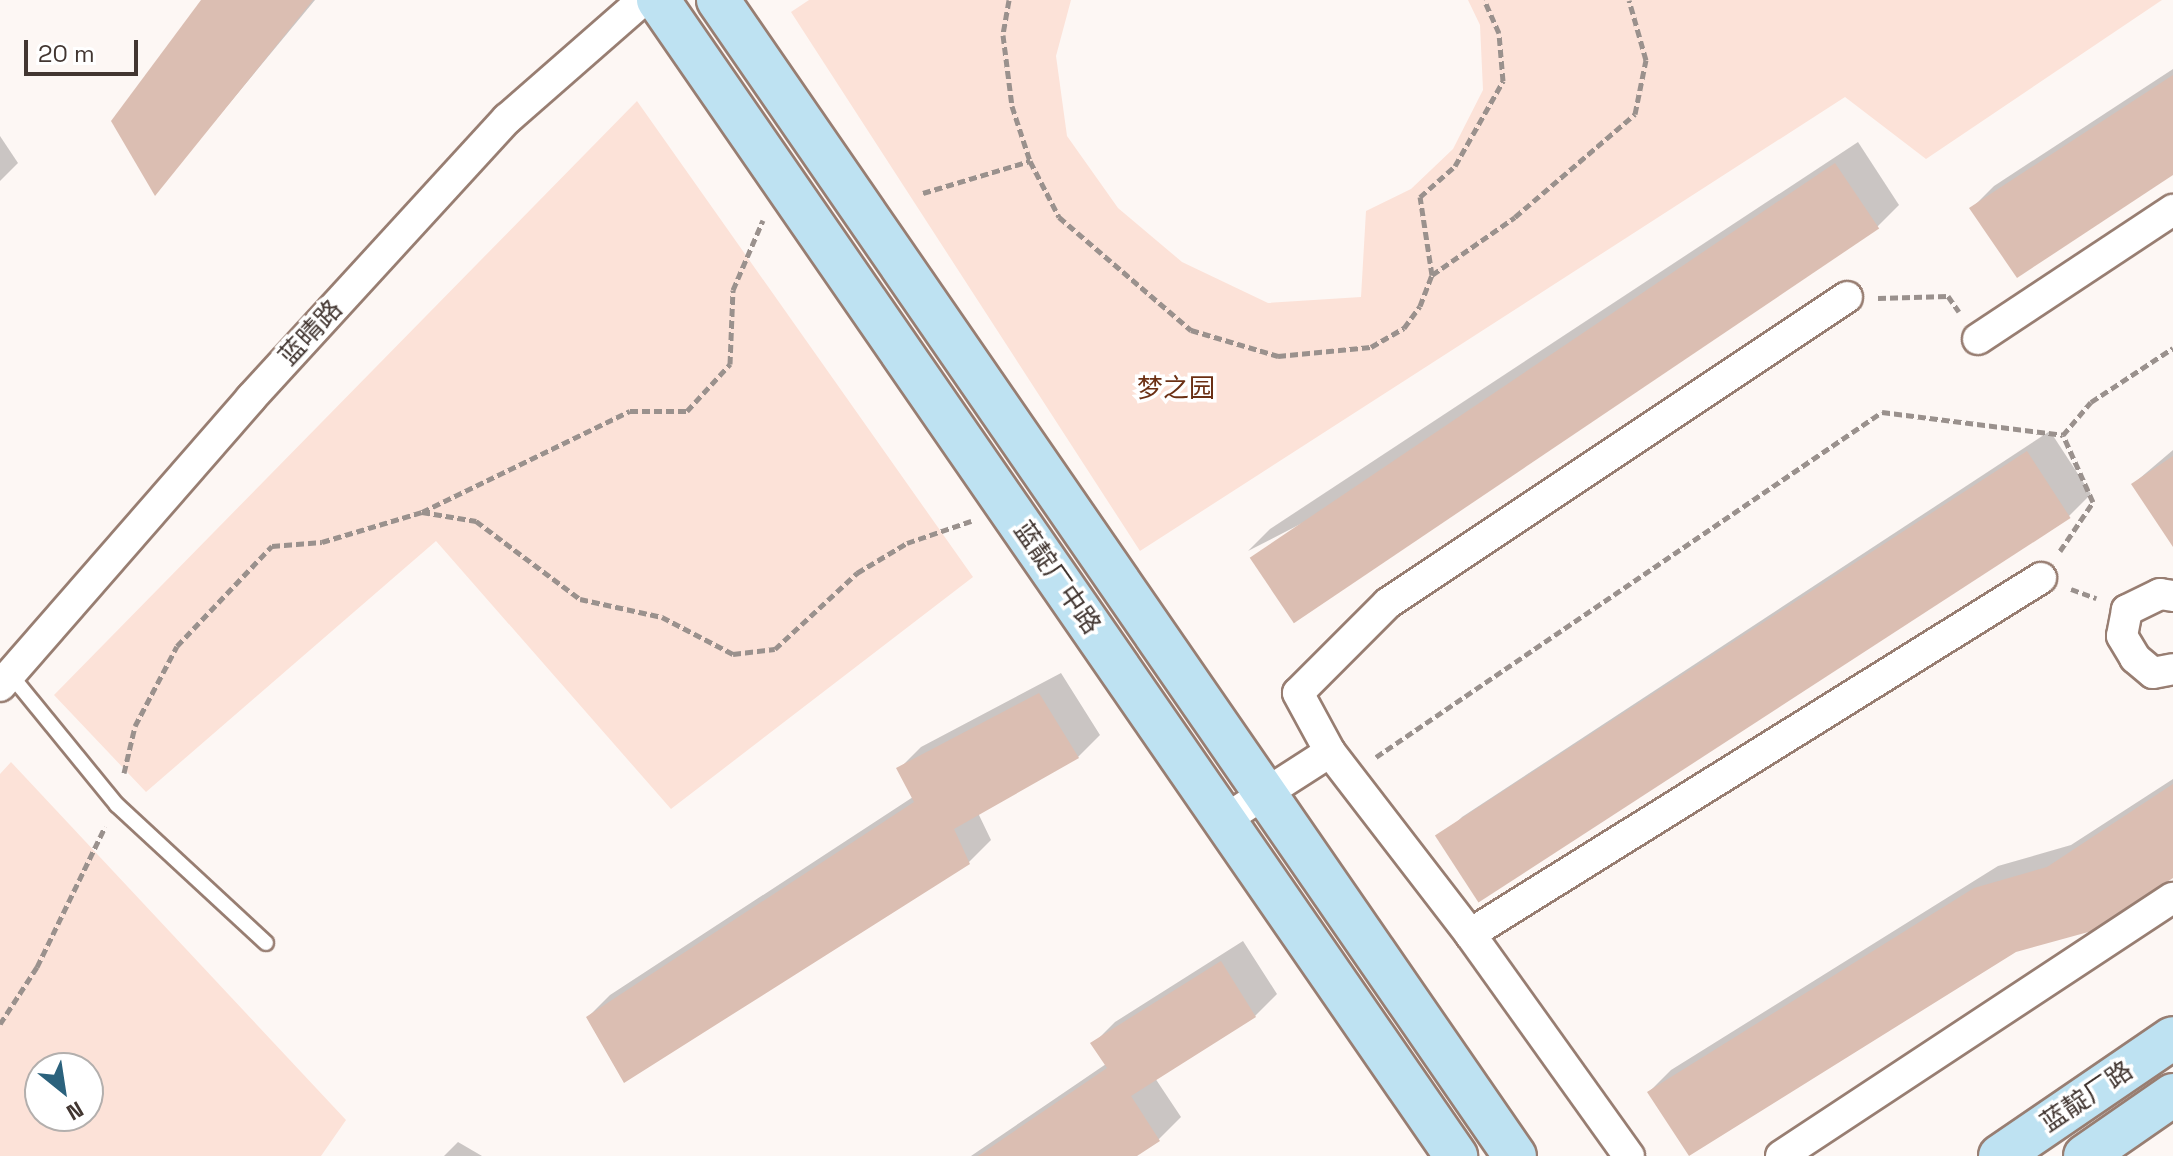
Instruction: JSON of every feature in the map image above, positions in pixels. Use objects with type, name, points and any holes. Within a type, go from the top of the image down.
[{"type":"street","name":"蓝晴路","points":[[5,680],[251,398],[507,119],[643,0]]},
{"type":"street","name":"蓝靛厂中路","points":[[658,0],[1456,1156]]},
{"type":"street","name":"蓝靛厂中路","points":[[718,0],[1515,1156]]},
{"type":"street","points":[[1978,339],[2173,210]]},
{"type":"street","points":[[1629,1156],[1470,934],[1330,752],[1298,693],[1388,603],[1847,297]]},
{"type":"street","points":[[1470,934],[2041,578]]},
{"type":"street","points":[[2173,596],[2160,594],[2127,610],[2122,636],[2135,658],[2153,673],[2173,669]]},
{"type":"street","points":[[1224,820],[1267,796],[1330,752]]},
{"type":"street","points":[[1781,1156],[2173,898]]},
{"type":"street","name":"蓝靛厂路","points":[[2000,1156],[2173,1038]]},
{"type":"street","name":"蓝靛厂路","points":[[2085,1156],[2173,1095]]},
{"type":"lane","points":[[5,680],[117,805],[266,943]]},
{"type":"path","points":[[1009,0],[1003,35],[1012,106],[1030,161],[1059,217],[1191,330],[1278,356],[1326,356],[1371,347],[1404,328],[1432,275],[1515,217],[1635,114],[1646,60],[1629,0]]},
{"type":"path","points":[[1432,275],[1420,197],[1455,166],[1503,81],[1499,33],[1484,0]]},
{"type":"path","points":[[923,193],[1030,161]]},
{"type":"path","points":[[0,1024],[37,967],[117,805],[135,726],[177,646],[222,593],[272,546],[322,542],[422,512],[630,411],[687,411],[730,364],[733,290],[768,208]]},
{"type":"path","points":[[1847,297],[1948,296],[1978,339]]},
{"type":"path","points":[[2063,435],[2091,402],[2173,348]]},
{"type":"path","points":[[1349,776],[1882,412],[2063,435]]},
{"type":"path","points":[[2063,435],[2093,502],[2041,578],[2127,610]]},
{"type":"path","points":[[422,512],[476,521],[580,599],[662,617],[733,654],[775,649],[857,573],[907,543],[968,520],[980,524]]},
{"type":"green space","name":"梦之园","points":[[809,0],[1071,0],[1056,56],[1067,136],[1118,208],[1182,262],[1268,303],[1361,297],[1366,211],[1411,189],[1453,149],[1483,90],[1480,25],[1468,0],[2162,0],[1926,159],[1845,97],[1140,551],[791,12]]},
{"type":"green space","points":[[637,101],[973,577],[671,809],[436,541],[146,792],[54,695]]},
{"type":"green space","points":[[11,762],[346,1120],[321,1156],[0,1156],[0,774]]},
{"type":"building","points":[[201,0],[313,0],[155,196],[111,121]]},
{"type":"building","points":[[2173,75],[2173,175],[2017,278],[1969,208]]},
{"type":"building","points":[[1835,163],[1879,228],[1294,623],[1250,558]]},
{"type":"building","points":[[2027,451],[2071,518],[1478,903],[1435,836]]},
{"type":"building","points":[[2173,456],[2173,547],[2131,484]]},
{"type":"building","points":[[1039,693],[1079,758],[954,829],[970,864],[624,1083],[586,1017],[914,802],[896,768]]},
{"type":"building","points":[[2173,784],[2173,878],[2092,931],[2016,952],[1689,1156],[1647,1092],[1974,888],[2047,867]]},
{"type":"building","points":[[1221,961],[1256,1017],[1131,1096],[1160,1141],[1137,1156],[978,1156],[1107,1068],[1090,1043]]}]
